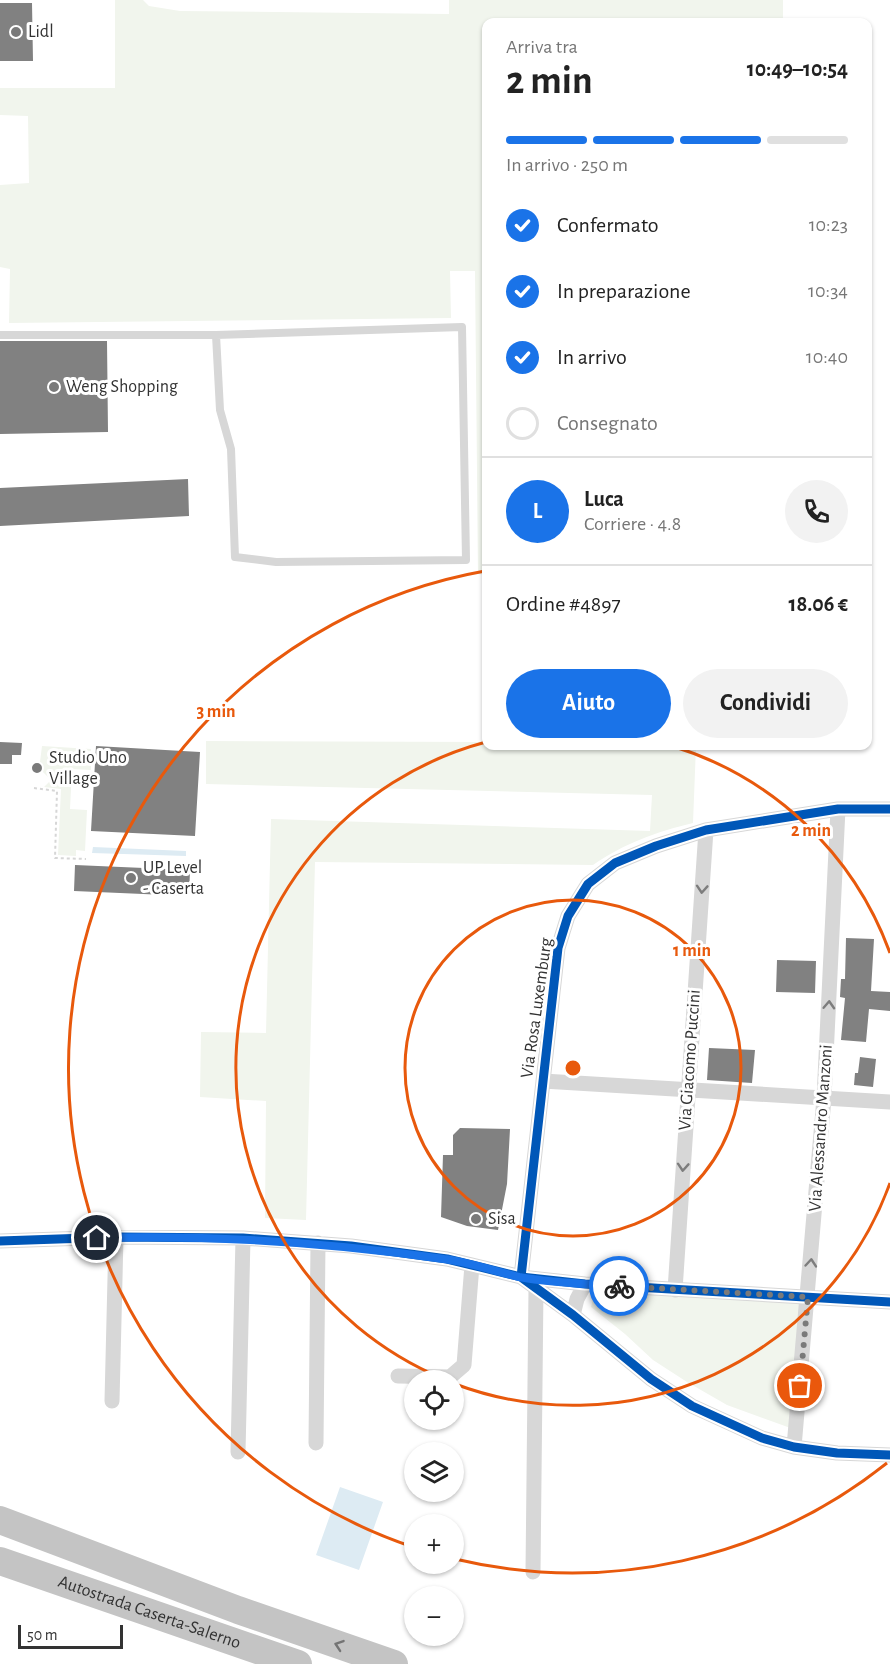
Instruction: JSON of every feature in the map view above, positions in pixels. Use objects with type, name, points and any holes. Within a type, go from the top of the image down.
[{"type":"highway","points":[[0,1520],[238,1610]]},
{"type":"highway","points":[[0,1537],[144,1586],[214,1607],[238,1610]]},
{"type":"highway","name":"Autostrada Caserta-Salerno","points":[[0,1561],[298,1664]]},
{"type":"highway","name":"Autostrada Caserta-Salerno","points":[[238,1610],[394,1664]]},
{"type":"street","name":"Via Rosa Luxemburg","points":[[521,1277],[558,948],[568,916],[588,884],[615,863],[656,846],[706,831],[838,809],[890,809]]},
{"type":"street","name":"Via Alessandro Manzoni","points":[[794,1447],[824,1098],[838,809]]},
{"type":"street","name":"Via Giacomo Puccini","points":[[675,1290],[706,831]]},
{"type":"street","points":[[543,1081],[890,1102]]},
{"type":"street","points":[[0,1241],[116,1237],[243,1238],[318,1243],[447,1259],[521,1277],[585,1284],[890,1302]]},
{"type":"street","points":[[112,1401],[116,1237]]},
{"type":"street","points":[[238,1452],[243,1238]]},
{"type":"street","points":[[316,1443],[318,1243]]},
{"type":"street","points":[[398,1376],[450,1377],[464,1365],[472,1265]]},
{"type":"street","points":[[521,1277],[651,1380],[692,1406],[762,1438],[794,1447],[837,1453],[890,1455]]},
{"type":"street","points":[[573,1316],[577,1299],[585,1284]]},
{"type":"street","points":[[533,1572],[536,1288]]},
{"type":"lane","points":[[0,334],[216,334],[462,327],[466,560],[276,562],[235,557],[231,449],[220,410],[216,334]]},
{"type":"path","points":[[34,788],[57,790],[55,858],[86,860]]},
{"type":"shaded area","points":[[115,0],[143,0],[149,6],[180,11],[449,14],[449,0],[783,0],[783,18],[482,18],[482,574],[478,574],[475,271],[450,271],[451,318],[9,323],[10,269],[0,267],[0,185],[29,183],[28,116],[0,115],[0,88],[115,88]]},
{"type":"shaded area","points":[[206,741],[482,742],[482,750],[696,750],[693,823],[641,839],[593,865],[315,862],[306,1220],[265,1218],[266,1101],[200,1097],[201,1032],[266,1033],[271,819],[650,831],[652,795],[206,784]]},
{"type":"shaded area","points":[[42,746],[91,749],[91,770],[72,769],[70,809],[87,810],[85,851],[76,850],[76,856],[58,855],[61,789],[44,787],[51,780],[42,771],[33,769],[40,762]]},
{"type":"shaded area","points":[[93,847],[186,851],[186,856],[92,853]]},
{"type":"shaded area","points":[[604,1285],[808,1297],[796,1430],[727,1405],[653,1360],[591,1307],[593,1299]]},
{"type":"shaded area","points":[[340,1487],[383,1502],[359,1570],[316,1555]]},
{"type":"building","name":"Lidl","points":[[0,3],[32,3],[33,61],[0,61]]},
{"type":"building","name":"Weng Shopping","points":[[0,341],[107,341],[108,432],[0,434]]},
{"type":"building","points":[[188,479],[189,516],[0,526],[0,488]]},
{"type":"building","points":[[0,742],[22,743],[21,755],[12,755],[12,764],[0,764]]},
{"type":"building","points":[[96,746],[200,752],[195,836],[91,831]]},
{"type":"building","points":[[75,865],[190,870],[189,896],[74,891]]},
{"type":"building","points":[[846,938],[874,939],[871,991],[890,992],[890,1011],[869,1009],[866,1042],[841,1040],[845,998],[840,997],[841,979],[845,979]]},
{"type":"building","points":[[777,960],[816,961],[815,993],[776,992]]},
{"type":"building","points":[[709,1048],[755,1050],[752,1083],[707,1080]]},
{"type":"building","points":[[860,1057],[876,1059],[873,1087],[854,1085]]},
{"type":"building","points":[[460,1128],[510,1129],[507,1184],[498,1230],[467,1226],[441,1217],[443,1155],[453,1155],[453,1135]]},
{"type":"cycle path","points":[[890,809],[838,809],[706,830],[656,846],[615,863],[588,884],[568,916],[558,948],[521,1277],[585,1284],[890,1302]]},
{"type":"cycle path","points":[[0,1241],[116,1237],[243,1238],[351,1246],[447,1259],[472,1265],[521,1277],[573,1315],[651,1379],[692,1406],[762,1438],[794,1447],[837,1453],[890,1455]]},
{"type":"way so far","points":[[619,1286],[808,1297],[800,1386]]},
{"type":"place","name":"Lidl","points":[[16,32]]},
{"type":"place","name":"Weng Shopping","points":[[54,387]]},
{"type":"place","name":"Studio Uno Village","points":[[37,768]]},
{"type":"place","name":"UP Level - Caserta","points":[[131,878]]},
{"type":"place","name":"Sisa","points":[[476,1219]]},
{"type":"route","points":[[97,1238],[243,1238],[351,1246],[447,1259],[521,1277],[619,1286]]}]
